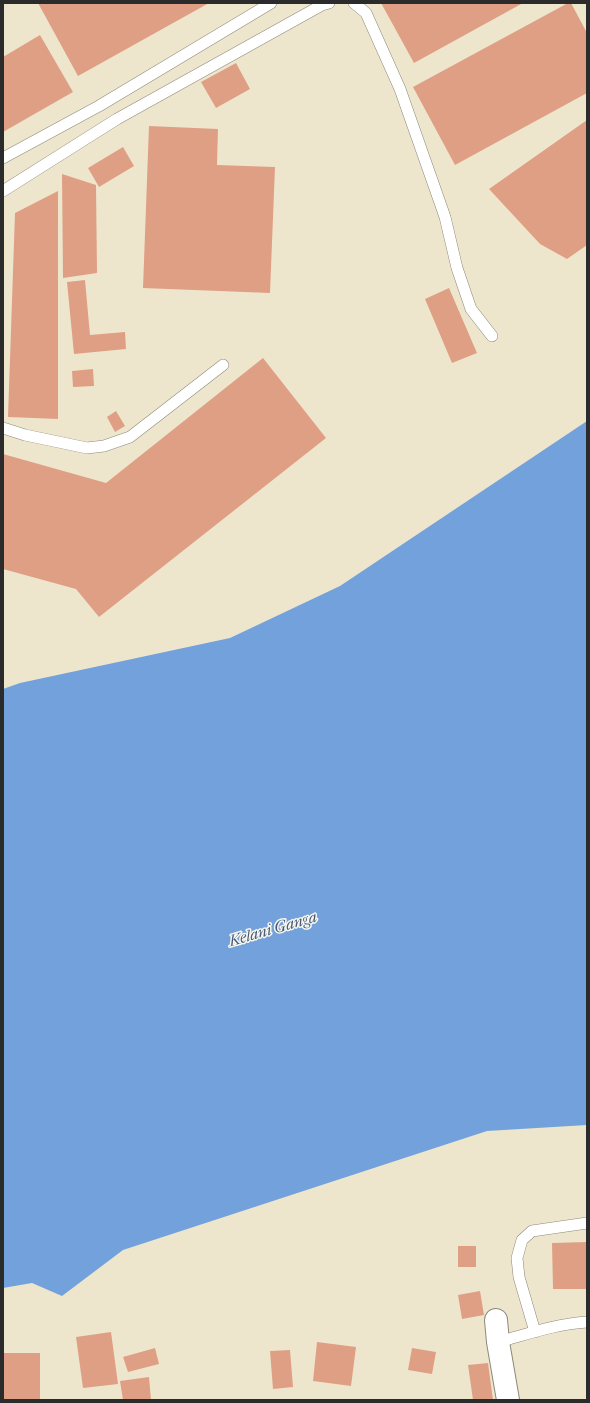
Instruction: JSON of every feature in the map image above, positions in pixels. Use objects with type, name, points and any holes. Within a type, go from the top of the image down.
[{"type":"street","points":[[496,1320],[498,1342],[508,1400]]},
{"type":"lane","points":[[3,158],[99,106],[271,3]]},
{"type":"lane","points":[[3,191],[117,119],[322,4],[329,3]]},
{"type":"lane","points":[[354,3],[366,13],[400,89],[445,217],[457,268],[471,309],[492,336]]},
{"type":"lane","points":[[3,428],[25,435],[87,448],[104,446],[130,437],[223,365]]},
{"type":"lane","points":[[535,1332],[519,1277],[517,1258],[522,1240],[532,1231],[587,1223]]},
{"type":"lane","points":[[498,1342],[549,1327],[568,1323],[587,1322]]},
{"type":"water","name":"Kelani Ganga","points":[[587,421],[587,1125],[487,1131],[123,1250],[62,1296],[32,1283],[3,1288],[3,689],[20,683],[230,638],[340,586]]},
{"type":"building","points":[[38,3],[209,3],[78,76]]},
{"type":"building","points":[[381,3],[523,3],[414,63]]},
{"type":"building","points":[[568,3],[571,3],[587,33],[587,93],[455,165],[413,87]]},
{"type":"building","points":[[40,35],[73,92],[3,132],[3,57]]},
{"type":"building","points":[[236,63],[250,89],[216,108],[201,82]]},
{"type":"building","points":[[587,120],[587,245],[567,259],[540,244],[489,189]]},
{"type":"building","points":[[149,126],[218,129],[217,165],[275,167],[270,293],[143,288]]},
{"type":"building","points":[[123,147],[134,166],[99,187],[88,168]]},
{"type":"building","points":[[62,174],[96,185],[97,273],[63,278]]},
{"type":"building","points":[[58,191],[58,419],[8,417],[15,213]]},
{"type":"building","points":[[85,280],[90,335],[125,332],[126,349],[74,354],[67,282]]},
{"type":"building","points":[[449,288],[477,353],[452,363],[425,299]]},
{"type":"building","points":[[263,358],[326,438],[99,617],[76,589],[3,569],[3,454],[106,483]]},
{"type":"building","points":[[93,369],[94,386],[73,387],[72,371]]},
{"type":"building","points":[[116,411],[125,426],[115,432],[107,417]]},
{"type":"building","points":[[587,1242],[587,1289],[553,1289],[552,1243]]},
{"type":"building","points":[[458,1246],[476,1246],[476,1267],[458,1267]]},
{"type":"building","points":[[480,1291],[484,1315],[462,1319],[458,1295]]},
{"type":"building","points":[[111,1332],[118,1384],[83,1388],[76,1337]]},
{"type":"building","points":[[317,1342],[356,1347],[351,1386],[313,1381]]},
{"type":"building","points":[[155,1348],[159,1364],[128,1372],[123,1357]]},
{"type":"building","points":[[412,1348],[436,1352],[432,1374],[408,1370]]},
{"type":"building","points":[[290,1350],[293,1387],[273,1389],[270,1351]]},
{"type":"building","points":[[3,1353],[40,1353],[40,1400],[3,1400]]},
{"type":"building","points":[[488,1363],[493,1400],[473,1400],[468,1365]]},
{"type":"building","points":[[149,1377],[151,1400],[123,1400],[120,1381]]}]
